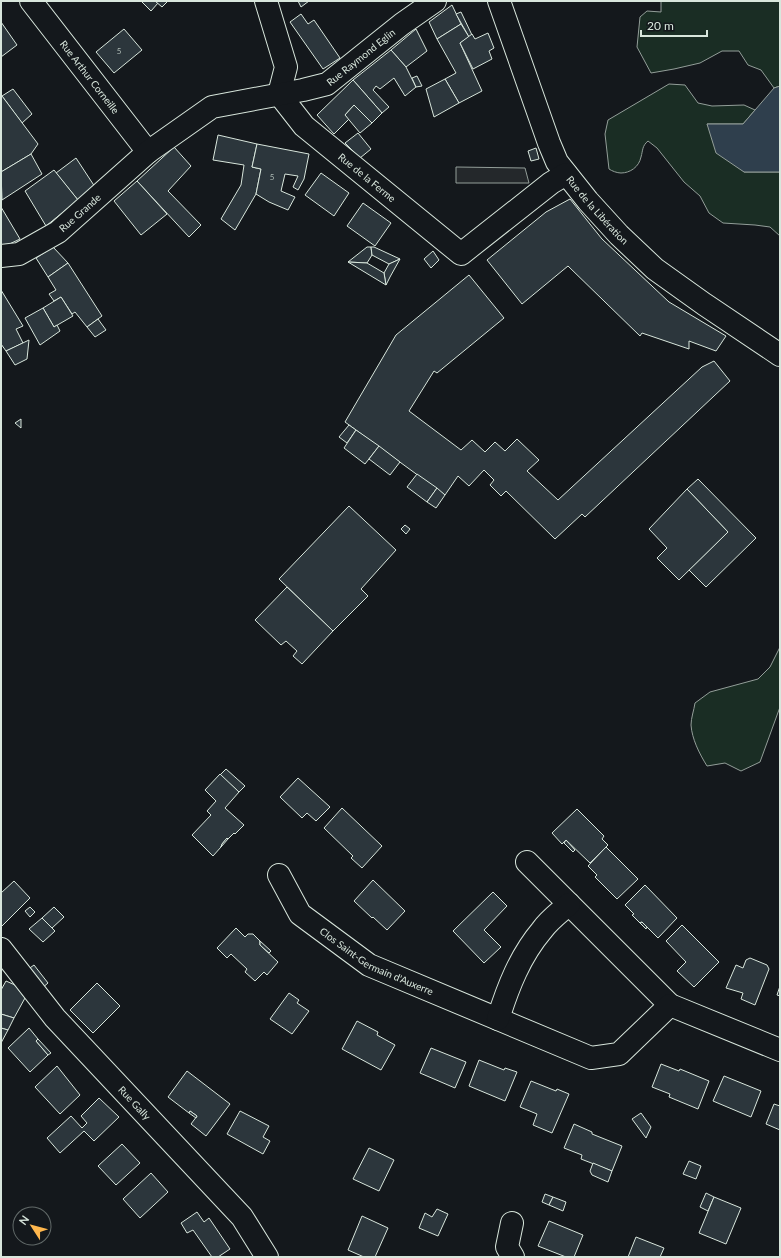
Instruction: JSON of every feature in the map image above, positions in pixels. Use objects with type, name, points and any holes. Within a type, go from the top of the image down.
[{"type":"street","name":"Rue Arthur Corneille","points":[[31,1],[148,152]]},
{"type":"street","points":[[266,1],[286,67],[279,94]]},
{"type":"street","name":"Rue Raymond Eglin","points":[[148,152],[212,107],[327,84],[402,24],[435,1]]},
{"type":"street","name":"Rue de la Libération","points":[[499,1],[549,143],[557,162],[566,174],[619,235],[655,269],[780,355]]},
{"type":"street","name":"Rue de la Ferme","points":[[279,94],[304,126],[461,254],[551,183],[566,174]]},
{"type":"street","name":"Rue Grande","points":[[1,256],[19,254],[58,232],[148,152]]},
{"type":"street","points":[[527,862],[670,1005],[780,1050]]},
{"type":"street","name":"Clos Saint-Germain d'Auxerre","points":[[279,875],[300,914],[369,965],[591,1058],[619,1054],[670,1005]]},
{"type":"street","points":[[498,1019],[508,988],[522,958],[542,929],[569,904]]},
{"type":"street","name":"Rue Gally","points":[[1,950],[55,1018],[242,1217],[267,1257]]},
{"type":"street","points":[[512,1222],[507,1247],[513,1257]]},
{"type":"green space","points":[[661,1],[780,1],[780,86],[774,88],[761,70],[748,65],[739,51],[722,51],[700,63],[651,73],[637,47],[640,17],[647,11],[661,12]]},
{"type":"green space","points":[[669,84],[685,85],[698,103],[712,106],[744,105],[755,110],[743,124],[707,124],[744,172],[780,172],[780,236],[770,227],[723,223],[709,213],[700,196],[684,182],[657,148],[648,141],[644,146],[640,161],[634,169],[621,173],[609,169],[605,134],[608,120]]},
{"type":"green space","points":[[780,647],[780,707],[760,762],[741,771],[725,763],[707,766],[696,746],[691,725],[695,703],[710,692],[758,679],[770,667]]},
{"type":"shaded area","points":[[456,167],[525,168],[529,183],[456,183]]},
{"type":"water","points":[[780,86],[780,172],[744,172],[716,153],[707,124],[743,124],[774,88]]},
{"type":"building","points":[[141,1],[155,1],[158,3],[151,11]]},
{"type":"building","points":[[155,1],[168,1],[162,7]]},
{"type":"building","points":[[298,1],[309,1],[301,7]]},
{"type":"building","points":[[452,5],[461,24],[437,39],[429,22]]},
{"type":"building","points":[[461,12],[472,35],[469,37],[456,14]]},
{"type":"building","points":[[301,14],[308,24],[314,20],[340,58],[323,69],[290,22]]},
{"type":"building","points":[[1,22],[17,45],[1,57]]},
{"type":"building","points":[[461,24],[469,37],[460,43],[482,91],[459,103],[445,79],[456,73],[437,39]]},
{"type":"building","points":[[124,29],[142,50],[114,73],[96,52]]},
{"type":"building","points":[[416,29],[427,51],[406,67],[391,50]]},
{"type":"building","points":[[488,33],[494,48],[489,51],[492,59],[473,69],[460,43],[472,34],[475,39]]},
{"type":"building","points":[[391,50],[406,67],[416,87],[405,96],[394,78],[380,89],[376,86],[373,90],[389,107],[382,113],[353,80]]},
{"type":"building","points":[[417,76],[422,86],[416,87],[412,78]]},
{"type":"building","points":[[445,79],[459,103],[434,117],[426,89]]},
{"type":"building","points":[[353,80],[382,113],[372,123],[354,105],[345,115],[349,119],[334,134],[317,115]]},
{"type":"building","points":[[13,89],[32,114],[22,123],[2,96]]},
{"type":"building","points":[[2,96],[38,144],[31,154],[1,172],[1,97]]},
{"type":"building","points":[[354,105],[372,123],[360,133],[345,115]]},
{"type":"building","points":[[358,133],[371,149],[360,158],[345,143]]},
{"type":"building","points":[[218,135],[257,144],[252,167],[261,169],[256,194],[235,230],[221,219],[241,185],[244,165],[213,160]]},
{"type":"building","points":[[257,144],[309,154],[304,179],[298,190],[293,187],[298,176],[285,174],[281,191],[295,197],[288,210],[269,202],[256,194],[261,169],[252,167]]},
{"type":"building","points":[[174,147],[191,166],[168,191],[201,225],[189,237],[137,181]]},
{"type":"building","points":[[536,148],[539,159],[531,161],[528,151]]},
{"type":"building","points":[[31,154],[42,174],[2,200],[1,172]]},
{"type":"building","points":[[76,158],[95,187],[78,200],[56,173]]},
{"type":"building","points":[[54,170],[78,200],[46,226],[25,191]]},
{"type":"building","points":[[321,173],[349,193],[334,216],[305,195]]},
{"type":"building","points":[[137,181],[167,214],[141,235],[114,201]]},
{"type":"building","points":[[570,199],[602,239],[669,302],[726,336],[716,351],[689,341],[689,349],[642,333],[640,336],[568,266],[522,304],[487,260],[546,212]]},
{"type":"building","points":[[363,203],[391,223],[375,246],[347,226]]},
{"type":"building","points":[[1,207],[20,239],[3,247],[1,243]]},
{"type":"building","points":[[53,247],[68,263],[48,277],[36,258]]},
{"type":"building","points":[[367,247],[371,247],[372,255],[367,263],[348,262]]},
{"type":"building","points":[[371,247],[400,259],[389,264],[372,255]]},
{"type":"building","points":[[433,251],[439,260],[431,268],[424,259]]},
{"type":"building","points":[[400,259],[386,285],[384,273],[389,264]]},
{"type":"building","points":[[348,262],[367,263],[384,273],[386,285]]},
{"type":"building","points":[[68,263],[102,316],[87,327],[75,312],[72,314],[61,297],[54,301],[49,294],[56,290],[48,277]]},
{"type":"building","points":[[469,275],[504,318],[437,373],[434,371],[409,411],[461,450],[472,440],[485,452],[495,442],[505,451],[517,439],[539,460],[527,471],[558,500],[702,367],[714,361],[730,381],[585,517],[582,514],[555,539],[506,491],[501,496],[490,485],[494,480],[484,470],[469,486],[458,476],[445,495],[345,422],[396,335]]},
{"type":"building","points":[[1,290],[23,326],[16,329],[23,343],[6,351],[1,344]]},
{"type":"building","points":[[61,297],[73,316],[54,327],[43,308]]},
{"type":"building","points":[[43,308],[54,327],[57,325],[60,331],[40,345],[25,318]]},
{"type":"building","points":[[98,319],[106,330],[95,337],[87,327]]},
{"type":"building","points":[[29,340],[27,359],[15,365],[6,351]]},
{"type":"building","points":[[21,419],[21,428],[15,423]]},
{"type":"building","points":[[349,425],[356,430],[347,443],[339,437]]},
{"type":"building","points":[[356,430],[379,446],[365,464],[344,448]]},
{"type":"building","points":[[379,446],[400,462],[390,475],[369,459]]},
{"type":"building","points":[[417,474],[437,488],[427,502],[407,487]]},
{"type":"building","points":[[698,479],[756,538],[706,587],[689,570],[728,532],[687,489]]},
{"type":"building","points":[[437,488],[445,495],[436,508],[427,502]]},
{"type":"building","points":[[687,489],[728,532],[679,580],[657,558],[667,548],[649,529]]},
{"type":"building","points":[[349,506],[396,550],[361,589],[368,596],[333,631],[279,579]]},
{"type":"building","points":[[405,525],[410,529],[406,534],[401,529]]},
{"type":"building","points":[[287,587],[333,631],[302,664],[293,656],[297,651],[286,641],[281,645],[255,620]]},
{"type":"building","points":[[226,769],[245,786],[239,792],[220,775]]},
{"type":"building","points":[[220,774],[239,792],[225,808],[244,825],[235,834],[234,833],[228,839],[227,838],[213,856],[192,835],[211,815],[207,811],[216,801],[205,790]]},
{"type":"building","points":[[298,778],[330,807],[316,821],[307,813],[302,818],[280,797]]},
{"type":"building","points":[[342,808],[382,846],[362,868],[351,858],[353,856],[324,828]]},
{"type":"building","points":[[577,809],[604,836],[602,839],[608,845],[590,863],[566,840],[562,844],[552,833]]},
{"type":"building","points":[[227,838],[228,839],[221,847],[222,844]]},
{"type":"building","points":[[566,840],[575,850],[573,852],[564,843]]},
{"type":"building","points":[[606,847],[638,879],[617,899],[595,877],[597,875],[588,866]]},
{"type":"building","points":[[373,880],[405,911],[387,930],[354,901]]},
{"type":"building","points":[[14,881],[30,898],[1,927],[1,893]]},
{"type":"building","points":[[645,885],[677,918],[658,938],[642,922],[640,923],[632,915],[634,914],[625,905]]},
{"type":"building","points":[[493,892],[507,906],[484,930],[501,947],[484,963],[453,931]]},
{"type":"building","points":[[30,907],[35,912],[30,917],[25,911]]},
{"type":"building","points":[[54,907],[64,917],[52,928],[42,918]]},
{"type":"building","points":[[42,918],[55,931],[43,942],[29,929]]},
{"type":"building","points":[[642,922],[647,927],[646,929],[640,923]]},
{"type":"building","points":[[682,925],[719,962],[694,987],[677,971],[686,962],[666,941]]},
{"type":"building","points":[[236,928],[245,937],[248,934],[253,934],[260,941],[260,945],[278,962],[267,975],[264,972],[255,981],[245,972],[247,969],[231,954],[227,958],[217,948]]},
{"type":"building","points":[[260,941],[271,951],[269,953],[260,945]]},
{"type":"building","points":[[750,958],[767,965],[769,969],[755,1005],[741,999],[743,993],[726,988],[736,965],[743,968],[746,960]]},
{"type":"building","points":[[34,965],[48,983],[41,989],[27,970]]},
{"type":"building","points":[[6,981],[15,985],[25,998],[14,1018],[1,1014],[1,990]]},
{"type":"building","points":[[97,983],[120,1006],[93,1033],[70,1010]]},
{"type":"building","points":[[780,986],[780,996],[777,995]]},
{"type":"building","points":[[289,993],[299,1000],[297,1003],[309,1011],[292,1034],[270,1019]]},
{"type":"building","points":[[1,1014],[14,1018],[8,1030],[1,1028]]},
{"type":"building","points":[[357,1021],[378,1032],[377,1035],[395,1045],[381,1070],[342,1049]]},
{"type":"building","points":[[1,1028],[8,1030],[1,1043]]},
{"type":"building","points":[[29,1028],[38,1039],[36,1041],[48,1055],[30,1072],[8,1048]]},
{"type":"building","points":[[38,1039],[51,1053],[48,1055],[36,1041]]},
{"type":"building","points":[[431,1048],[466,1062],[455,1088],[420,1073]]},
{"type":"building","points":[[479,1060],[504,1070],[505,1068],[517,1072],[505,1101],[469,1086]]},
{"type":"building","points":[[661,1064],[679,1071],[680,1069],[709,1081],[698,1109],[669,1097],[670,1094],[652,1087]]},
{"type":"building","points":[[57,1066],[80,1095],[60,1114],[35,1087]]},
{"type":"building","points":[[187,1071],[230,1104],[206,1136],[191,1124],[197,1116],[190,1111],[189,1113],[168,1097]]},
{"type":"building","points":[[724,1076],[761,1091],[751,1117],[713,1101]]},
{"type":"building","points":[[531,1081],[556,1091],[557,1089],[569,1094],[552,1133],[533,1125],[537,1114],[520,1107]]},
{"type":"building","points":[[99,1098],[119,1117],[94,1141],[84,1131],[60,1153],[47,1138],[71,1116],[82,1128],[87,1123],[81,1116]]},
{"type":"building","points":[[774,1104],[780,1106],[780,1130],[766,1124]]},
{"type":"building","points":[[190,1111],[197,1116],[196,1118],[189,1113]]},
{"type":"building","points":[[240,1111],[269,1126],[263,1137],[270,1141],[263,1154],[227,1134]]},
{"type":"building","points":[[641,1113],[651,1127],[646,1138],[632,1119]]},
{"type":"building","points":[[574,1124],[592,1132],[592,1134],[622,1146],[612,1171],[581,1159],[582,1155],[564,1148]]},
{"type":"building","points":[[122,1144],[140,1163],[116,1185],[98,1166]]},
{"type":"building","points":[[369,1148],[394,1160],[379,1191],[353,1179]]},
{"type":"building","points":[[689,1161],[701,1166],[696,1179],[683,1174]]},
{"type":"building","points":[[593,1163],[612,1171],[608,1182],[592,1175],[590,1171]]},
{"type":"building","points":[[151,1173],[168,1192],[140,1218],[123,1199]]},
{"type":"building","points":[[706,1193],[714,1197],[708,1211],[700,1207]]},
{"type":"building","points":[[545,1194],[553,1197],[549,1205],[542,1202]]},
{"type":"building","points":[[553,1197],[566,1202],[563,1211],[549,1205]]},
{"type":"building","points":[[714,1197],[741,1208],[726,1244],[699,1233]]},
{"type":"building","points":[[437,1209],[448,1214],[438,1236],[419,1228],[425,1213],[432,1217]]},
{"type":"building","points":[[197,1212],[204,1222],[209,1218],[230,1249],[218,1257],[212,1257],[193,1230],[187,1233],[181,1223]]},
{"type":"building","points":[[362,1216],[388,1228],[375,1257],[364,1257],[348,1250]]},
{"type":"building","points":[[549,1221],[583,1235],[574,1257],[566,1257],[538,1246]]},
{"type":"building","points":[[636,1237],[664,1248],[660,1257],[628,1257]]}]
